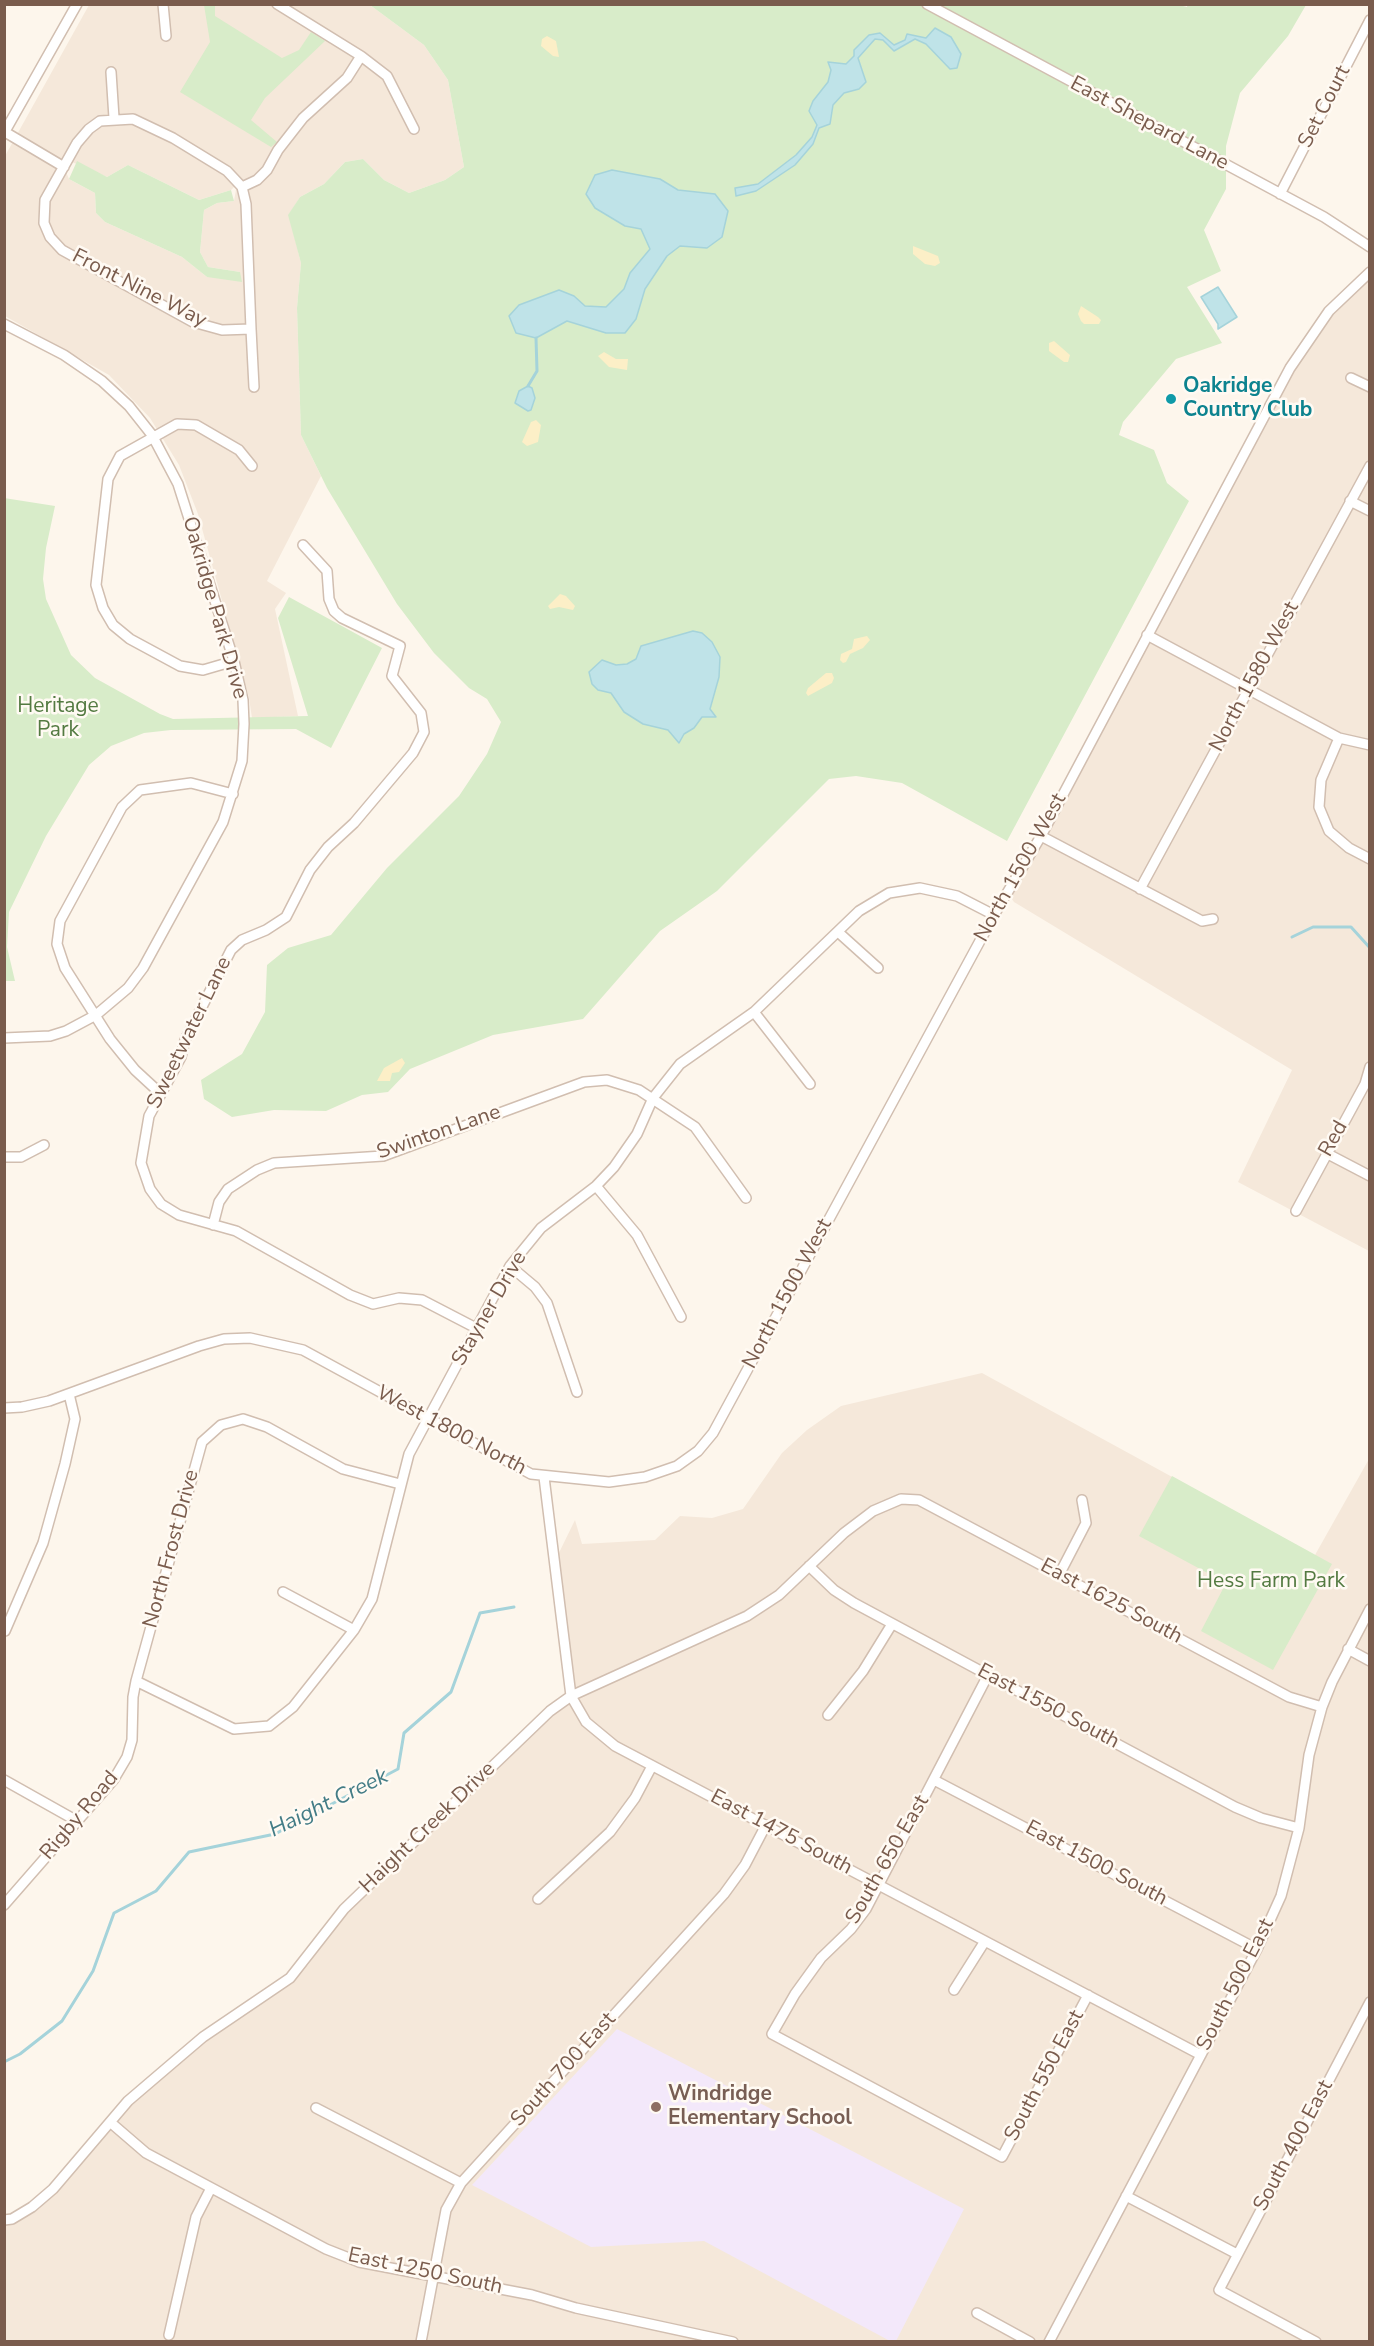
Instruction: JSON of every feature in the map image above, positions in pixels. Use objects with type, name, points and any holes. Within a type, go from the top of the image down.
[{"type":"street","points":[[64,167],[5,132],[77,4]]},
{"type":"street","points":[[163,4],[166,36]]},
{"type":"street","points":[[277,4],[361,56],[387,76],[414,129]]},
{"type":"street","name":"East Shepard Lane","points":[[927,4],[1339,226],[1370,247]]},
{"type":"street","name":"Set Court","points":[[1280,194],[1370,20]]},
{"type":"street","points":[[242,187],[257,180],[267,171],[278,150],[303,118],[347,78],[361,56]]},
{"type":"street","points":[[111,72],[114,118],[133,119],[173,138],[227,171],[242,187],[246,204],[254,387]]},
{"type":"street","name":"Front Nine Way","points":[[114,118],[100,121],[89,129],[77,143],[45,200],[44,224],[50,237],[62,249],[193,322],[222,330],[251,329]]},
{"type":"street","name":"North 1500 West","points":[[677,1466],[698,1451],[713,1433],[994,915],[1041,836],[1299,353],[1329,311],[1370,272]]},
{"type":"street","name":"Oakridge Park Drive","points":[[4,324],[64,355],[102,381],[129,406],[152,435],[178,484],[234,661],[243,700],[244,733],[242,761],[223,822],[143,968],[128,988],[96,1015],[50,1036],[4,1038]]},
{"type":"street","points":[[1351,378],[1370,387]]},
{"type":"street","points":[[234,661],[203,670],[180,666],[130,639],[113,625],[103,608],[96,585],[108,479],[120,456],[152,435],[177,424],[196,425],[239,450],[252,466]]},
{"type":"street","name":"North 1580 West","points":[[1140,889],[1370,466]]},
{"type":"street","points":[[1350,501],[1370,511]]},
{"type":"street","name":"Sweetwater Lane","points":[[303,545],[327,571],[329,599],[334,611],[342,618],[400,646],[392,676],[421,713],[424,732],[413,753],[354,823],[328,847],[310,870],[286,917],[266,930],[242,940],[231,950],[185,1040],[181,1057],[149,1116],[141,1163],[144,1175],[161,1204],[190,1220],[236,1232],[350,1295],[373,1304],[399,1298],[422,1300],[476,1328]]},
{"type":"street","points":[[1147,635],[1339,738],[1370,745]]},
{"type":"street","points":[[1339,738],[1321,780],[1319,807],[1329,831],[1349,848],[1370,859]]},
{"type":"street","points":[[161,1094],[126,1059],[65,968],[57,944],[60,921],[122,807],[140,790],[191,783],[232,794]]},
{"type":"street","points":[[1041,836],[1202,921],[1213,919]]},
{"type":"street","name":"Stayner Drive","points":[[136,1681],[234,1729],[269,1726],[293,1707],[354,1630],[372,1599],[409,1454],[510,1266],[541,1228],[596,1186],[628,1149],[653,1098],[680,1064],[754,1012],[859,911],[889,893],[920,888],[957,896],[994,915]]},
{"type":"street","points":[[838,932],[878,968]]},
{"type":"street","points":[[754,1012],[810,1084]]},
{"type":"street","name":"Red","points":[[1296,1211],[1365,1084],[1370,1067]]},
{"type":"street","name":"Swinton Lane","points":[[213,1225],[219,1202],[228,1189],[250,1173],[274,1163],[383,1156],[584,1082],[607,1080],[624,1084],[653,1098],[695,1127],[746,1198]]},
{"type":"street","points":[[4,1157],[21,1157],[44,1145]]},
{"type":"street","points":[[1326,1153],[1370,1176]]},
{"type":"street","points":[[596,1186],[638,1235],[681,1317]]},
{"type":"street","points":[[510,1266],[525,1276],[547,1303],[577,1392]]},
{"type":"street","name":"West 1800 North","points":[[4,1408],[22,1407],[69,1394],[224,1339],[250,1338],[303,1350],[428,1420],[531,1474],[544,1478],[609,1482],[645,1477],[677,1466]]},
{"type":"street","points":[[5,1631],[43,1543],[65,1464],[75,1419],[69,1394]]},
{"type":"street","name":"North Frost Drive","points":[[136,1681],[202,1442],[221,1425],[243,1419],[259,1424],[344,1469],[400,1484]]},
{"type":"street","name":"East 1475 South","points":[[544,1478],[571,1696],[586,1722],[615,1746],[1201,2055]]},
{"type":"street","name":"Haight Creek Drive","points":[[4,2220],[12,2219],[32,2207],[53,2189],[128,2101],[203,2037],[290,1978],[344,1909],[550,1711],[571,1696],[747,1616],[779,1595],[844,1533],[873,1510],[901,1499]]},
{"type":"street","name":"East 1625 South","points":[[901,1499],[919,1500],[1289,1697],[1322,1707]]},
{"type":"street","points":[[1059,1575],[1086,1523],[1082,1500]]},
{"type":"street","name":"East 1550 South","points":[[809,1566],[834,1590],[892,1624],[1235,1807],[1261,1818],[1299,1828]]},
{"type":"street","points":[[283,1592],[354,1630]]},
{"type":"street","name":"South 500 East","points":[[1049,2342],[1257,1949],[1281,1896],[1299,1828],[1309,1755],[1322,1707],[1348,1649],[1370,1609]]},
{"type":"street","points":[[828,1715],[863,1671],[892,1624]]},
{"type":"street","points":[[1348,1649],[1370,1660]]},
{"type":"street","name":"South 650 East","points":[[988,1675],[879,1885],[850,1929],[821,1958],[801,1985],[772,2034],[1002,2157]]},
{"type":"street","name":"Rigby Road","points":[[4,1905],[114,1779],[127,1757],[132,1740],[133,1697],[136,1681]]},
{"type":"street","points":[[538,1899],[610,1832],[635,1798],[652,1766]]},
{"type":"street","name":"East 1500 South","points":[[934,1779],[1257,1949]]},
{"type":"street","points":[[4,1780],[77,1821]]},
{"type":"street","name":"South 700 East","points":[[422,2342],[446,2210],[461,2183],[724,1894],[745,1865],[766,1825]]},
{"type":"street","points":[[954,1990],[985,1941]]},
{"type":"street","name":"South 550 East","points":[[1002,2157],[1088,1995]]},
{"type":"street","name":"South 400 East","points":[[1316,2342],[1218,2290],[1368,2009]]},
{"type":"street","points":[[316,2108],[461,2183]]},
{"type":"street","name":"East 1250 South","points":[[110,2122],[146,2153],[358,2262],[532,2295],[576,2308],[733,2342]]},
{"type":"street","points":[[169,2335],[196,2217],[211,2187]]},
{"type":"street","points":[[1126,2196],[1237,2254]]},
{"type":"street","points":[[977,2313],[1030,2342]]},
{"type":"shaded area","points":[[89,5],[370,5],[424,45],[448,80],[464,167],[445,180],[409,193],[384,180],[363,159],[345,162],[324,184],[300,197],[289,215],[301,263],[297,308],[301,435],[321,476],[267,581],[286,593],[275,609],[298,716],[252,718],[249,698],[198,514],[179,465],[150,418],[109,375],[5,316],[5,156]],"holes":[[[67,160],[107,177],[128,165],[199,200],[231,190],[237,184],[234,201],[217,203],[204,210],[200,252],[208,267],[240,272],[207,277],[182,257],[105,222],[96,213],[95,193],[69,179],[64,167]]]},
{"type":"shaded area","points":[[1369,272],[1369,1251],[1238,1182],[1292,1070],[1014,902],[1007,892],[1308,339]]},
{"type":"shaded area","points":[[982,1373],[1315,1555],[1369,1459],[1369,2341],[5,2341],[4,2225],[39,2209],[131,2103],[207,2038],[273,1994],[308,1965],[348,1907],[570,1697],[554,1563],[575,1520],[582,1544],[655,1540],[680,1516],[712,1518],[743,1509],[782,1453],[807,1430],[841,1406]]},
{"type":"shaded area","name":"Windridge Elementary School","points":[[617,2029],[964,2209],[896,2341],[890,2341],[704,2241],[591,2247],[472,2185]]},
{"type":"green space","points":[[1175,4],[1187,7],[1188,4],[1306,5],[1288,36],[1240,93],[1226,146],[1226,189],[1204,230],[1221,271],[1187,287],[1222,343],[1176,359],[1123,422],[1119,435],[1154,450],[1167,483],[1189,501],[1007,841],[902,783],[856,776],[829,779],[717,891],[660,931],[583,1019],[493,1035],[410,1069],[388,1092],[362,1095],[326,1111],[274,1110],[232,1117],[204,1099],[201,1080],[242,1054],[265,1012],[267,965],[288,948],[331,935],[387,868],[459,796],[487,754],[501,722],[487,699],[469,688],[434,653],[397,604],[327,488],[301,435],[297,308],[301,263],[288,215],[300,197],[324,184],[345,162],[363,159],[384,180],[409,193],[445,180],[464,167],[448,80],[424,45],[370,5]]},
{"type":"green space","points":[[204,5],[215,5],[215,16],[282,58],[299,50],[311,32],[325,41],[265,98],[251,120],[277,142],[271,147],[180,92],[210,42]]},
{"type":"green space","points":[[77,161],[107,177],[128,165],[199,200],[231,190],[234,201],[217,203],[204,210],[200,252],[208,267],[240,272],[242,282],[207,277],[182,257],[105,222],[96,213],[95,193],[69,179]]},
{"type":"green space","name":"Heritage Park","points":[[4,498],[55,506],[46,548],[43,579],[46,599],[71,655],[95,678],[160,714],[173,719],[308,716],[278,618],[289,597],[382,648],[331,748],[296,729],[171,730],[144,733],[111,746],[89,765],[46,836],[9,912],[7,947],[15,981],[4,981]]},
{"type":"green space","name":"Hess Farm Park","points":[[1172,1476],[1332,1564],[1273,1670],[1201,1631],[1226,1583],[1139,1536]]},
{"type":"sand","points":[[547,36],[556,41],[559,57],[553,56],[541,46],[542,39]]},
{"type":"sand","points":[[913,246],[938,256],[940,263],[935,266],[925,264],[913,254]]},
{"type":"sand","points":[[1081,306],[1101,320],[1099,324],[1084,324],[1081,321],[1078,314]]},
{"type":"sand","points":[[1054,341],[1070,355],[1068,362],[1064,362],[1049,351],[1049,343]]},
{"type":"sand","points":[[604,352],[616,359],[628,359],[627,370],[609,367],[598,356]]},
{"type":"sand","points":[[536,420],[541,425],[538,442],[527,446],[522,442],[531,422]]},
{"type":"sand","points":[[560,594],[566,596],[575,606],[573,610],[559,607],[550,609],[548,606]]},
{"type":"sand","points":[[867,636],[870,640],[863,648],[850,654],[846,662],[843,663],[840,660],[841,654],[852,649],[854,639]]},
{"type":"sand","points":[[826,673],[832,673],[834,678],[832,683],[808,696],[806,693],[808,688]]},
{"type":"sand","points":[[402,1058],[405,1063],[399,1072],[392,1073],[390,1081],[377,1081],[384,1068]]},
{"type":"water","points":[[935,28],[951,37],[961,54],[957,68],[950,69],[926,44],[915,39],[894,51],[883,40],[875,39],[858,58],[866,82],[859,89],[844,93],[833,105],[830,124],[819,128],[813,144],[795,165],[756,191],[736,196],[735,188],[758,184],[796,155],[812,137],[817,125],[809,111],[813,101],[828,82],[831,70],[828,62],[846,64],[854,56],[854,50],[869,35],[880,33],[894,45],[905,40],[907,34],[926,38]]},
{"type":"water","points":[[612,170],[660,179],[678,190],[715,194],[728,211],[722,237],[707,248],[680,246],[667,256],[645,289],[636,319],[625,333],[606,333],[567,321],[536,338],[516,333],[509,316],[519,305],[559,290],[574,296],[585,306],[606,307],[624,289],[630,273],[650,249],[641,229],[625,226],[595,208],[586,194],[595,175]]},
{"type":"water","points":[[1218,287],[1237,317],[1218,329],[1218,324],[1201,297]]},
{"type":"water","points":[[528,386],[532,388],[535,398],[531,410],[528,411],[515,403],[519,391]]},
{"type":"water","points":[[693,631],[702,633],[712,642],[720,657],[719,677],[710,709],[716,717],[702,717],[694,728],[684,734],[679,743],[668,730],[643,724],[624,712],[611,693],[598,690],[592,684],[589,672],[602,660],[616,665],[627,664],[636,659],[641,646]]},
{"type":"waterway","points":[[528,386],[537,371],[536,338]]},
{"type":"waterway","name":"Haight Creek","points":[[1292,937],[1313,927],[1351,927],[1370,948]]},
{"type":"waterway","name":"Haight Creek","points":[[4,2062],[20,2054],[62,2021],[93,1971],[114,1913],[156,1891],[189,1852],[275,1834],[398,1769],[404,1733],[451,1692],[480,1613],[514,1607]]},
{"type":"place","name":"Oakridge Country Club","points":[[1171,399]]},
{"type":"place","name":"Windridge Elementary School","points":[[656,2107]]}]
